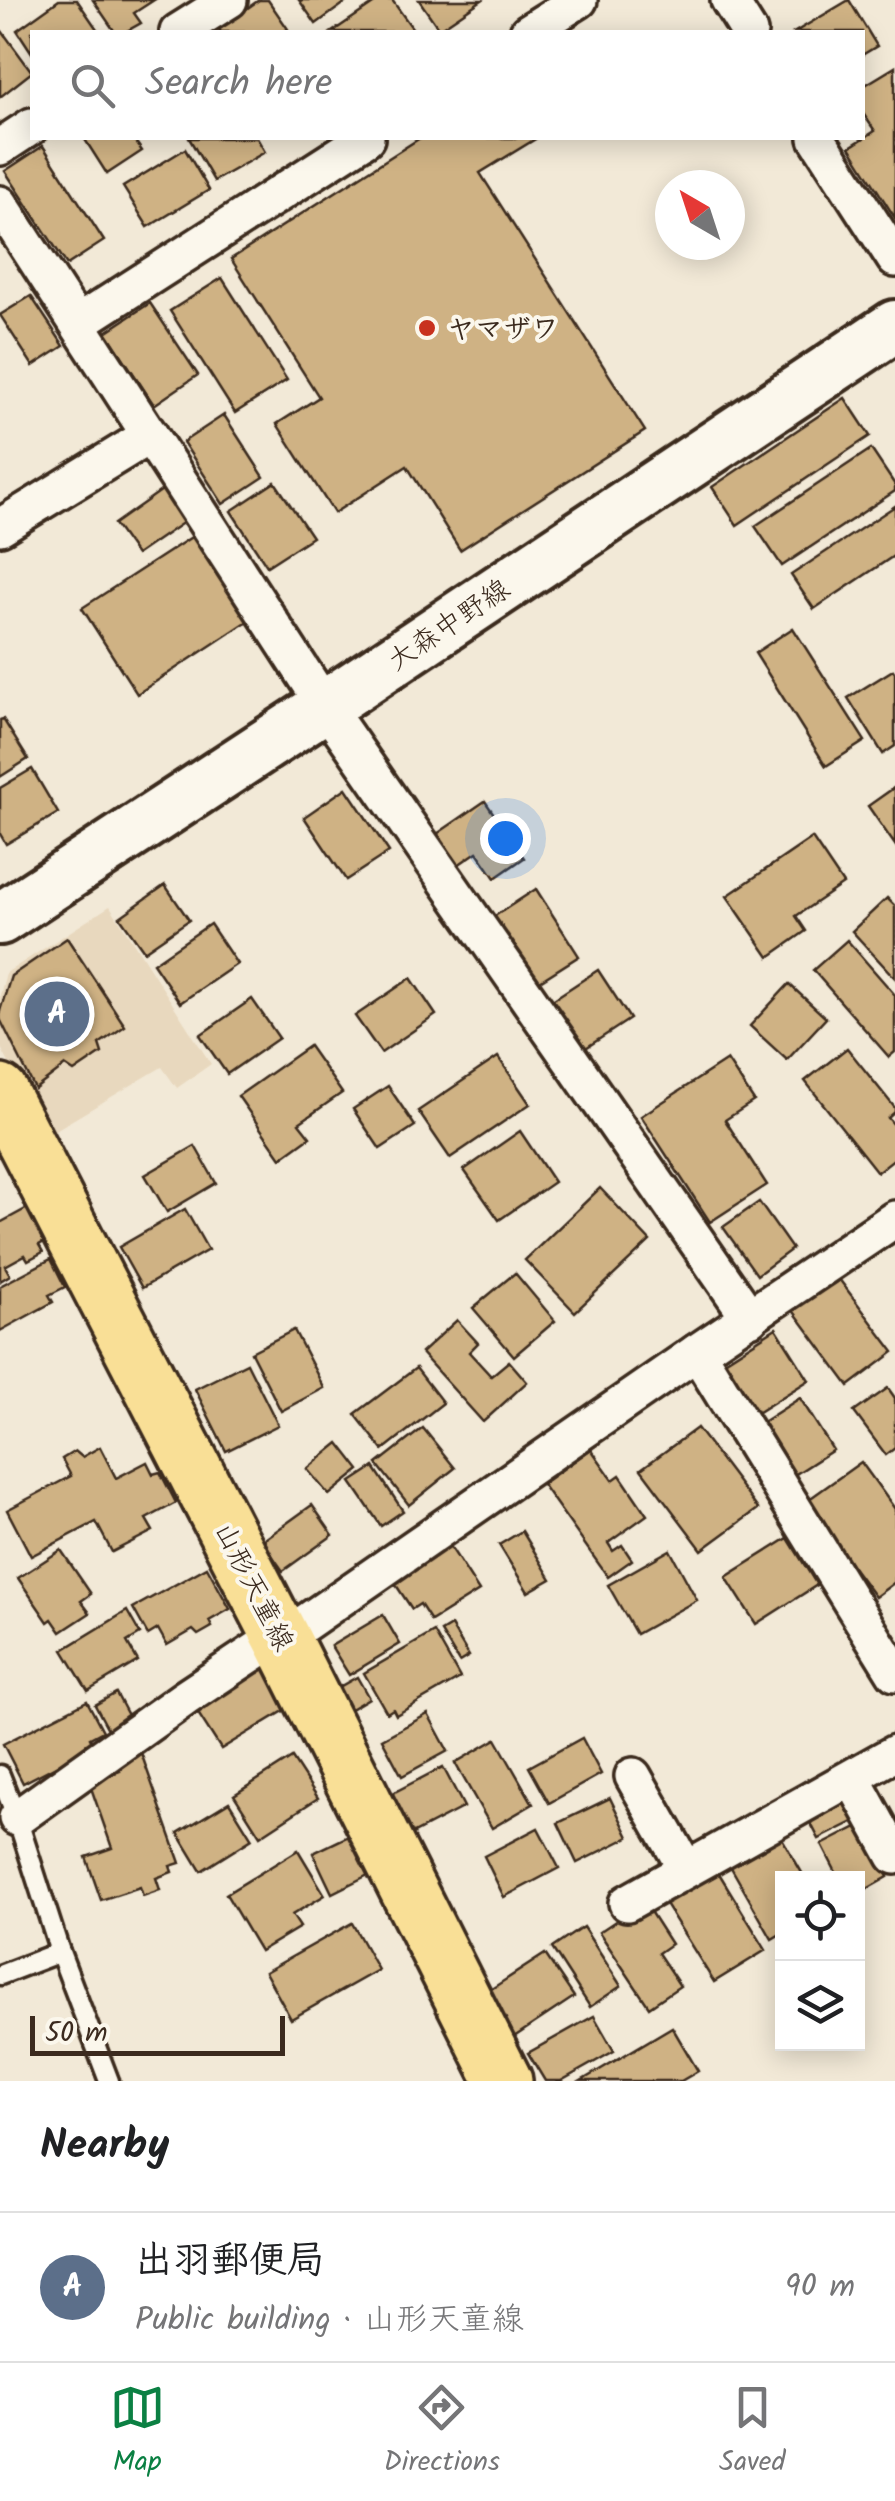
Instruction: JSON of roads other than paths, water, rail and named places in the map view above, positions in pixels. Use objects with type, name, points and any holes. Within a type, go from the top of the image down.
[{"type":"main road","name":"大森中野線","points":[[0,919],[895,326]]},
{"type":"main road","name":"山形天童線","points":[[0,1092],[504,2081]]},
{"type":"street","points":[[181,30],[228,0]]},
{"type":"street","points":[[531,30],[579,0]]},
{"type":"street","points":[[728,0],[749,30]]},
{"type":"street","points":[[0,147],[30,127]]},
{"type":"street","points":[[78,323],[363,140]]},
{"type":"street","points":[[818,140],[895,259]]},
{"type":"street","points":[[0,204],[325,706],[750,1318]]},
{"type":"street","points":[[0,527],[150,434]]},
{"type":"street","points":[[17,1818],[185,1698],[281,1637],[895,1219]]},
{"type":"street","points":[[697,1352],[895,1673]]},
{"type":"street","points":[[627,1903],[895,1753]]},
{"type":"street","points":[[633,1776],[686,1870]]},
{"type":"street","points":[[852,1778],[895,1856]]},
{"type":"lane","points":[[0,1775],[108,2081]]},
{"type":"lane","points":[[0,1975],[60,1952]]},
{"type":"place","name":"ヤマザワ","points":[[427,328]]},
{"type":"place","name":"出羽郵便局","points":[[57,1014]]}]
